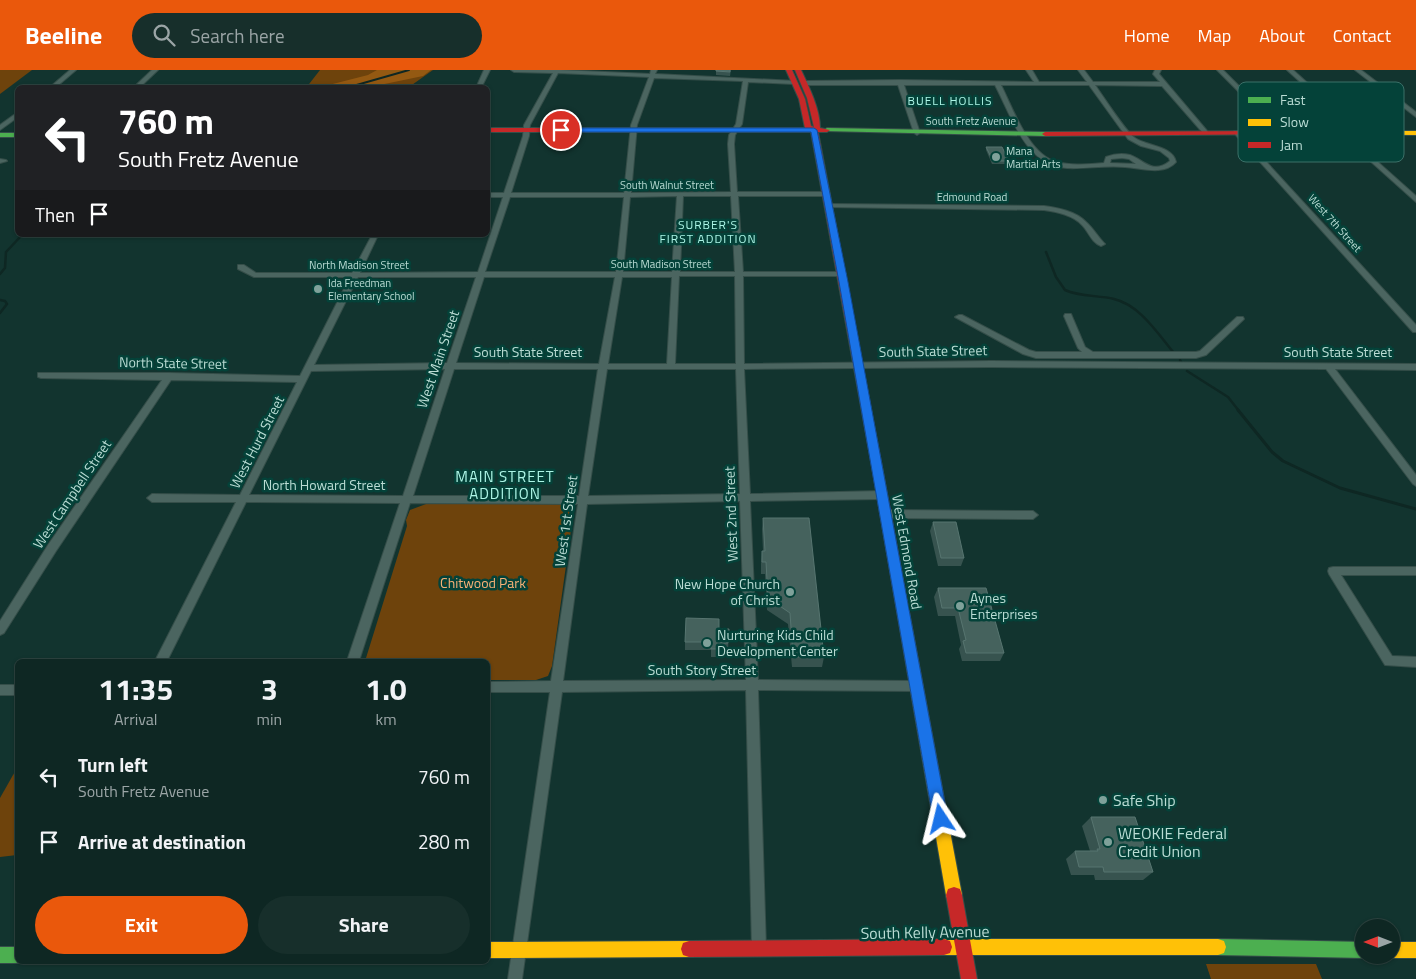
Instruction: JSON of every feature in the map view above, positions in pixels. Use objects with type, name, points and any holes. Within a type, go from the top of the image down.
[{"type":"main road","name":"West Edmond Road","points":[[788,70],[801,76],[802,98],[808,127],[814,130],[830,206],[969,979]]},
{"type":"main road","name":"South Fretz Avenue","points":[[490,130],[814,130],[1024,134],[1236,132]]},
{"type":"main road","points":[[0,135],[15,135]]},
{"type":"main road","name":"South Kelly Avenue","points":[[490,950],[1148,946],[1355,950]]},
{"type":"main road","points":[[1400,950],[1416,950]]},
{"type":"main road","points":[[0,955],[15,955]]},
{"type":"street","points":[[55,85],[73,70]]},
{"type":"street","points":[[138,85],[155,70]]},
{"type":"street","points":[[480,85],[487,70]]},
{"type":"street","points":[[514,70],[653,73],[746,80],[801,76],[900,82],[1164,84]]},
{"type":"street","points":[[1029,70],[1037,83]]},
{"type":"street","points":[[997,83],[1024,134],[1038,154],[1051,162],[1073,166],[1107,164],[1108,158],[1119,155],[1135,159],[1142,166],[1168,166],[1173,162],[1172,158],[1162,150],[1134,141],[1082,70]]},
{"type":"street","points":[[1158,70],[1156,74],[1205,132]]},
{"type":"street","points":[[1220,70],[1238,88]]},
{"type":"street","points":[[1290,70],[1304,82]]},
{"type":"street","points":[[1358,70],[1373,82]]},
{"type":"street","name":"West Main Street","points":[[354,659],[507,195],[527,125],[557,71]]},
{"type":"street","name":"West 1st Street","points":[[515,979],[583,500],[619,275],[634,130],[653,73]]},
{"type":"street","name":"West 2nd Street","points":[[746,80],[739,124],[732,135],[731,144],[739,274],[740,366],[752,685],[759,949]]},
{"type":"street","points":[[900,82],[918,133]]},
{"type":"street","points":[[1404,106],[1416,115]]},
{"type":"street","points":[[0,128],[15,116]]},
{"type":"street","name":"West 7th Street","points":[[1263,162],[1416,330]]},
{"type":"street","points":[[1374,162],[1416,200]]},
{"type":"street","name":"South Walnut Street","points":[[490,195],[827,194]]},
{"type":"street","points":[[671,367],[680,195]]},
{"type":"street","name":"Edmound Road","points":[[830,206],[1044,208],[1055,210],[1082,221],[1093,238],[1101,244]]},
{"type":"street","name":"West Hurd Street","points":[[162,659],[310,368],[374,237]]},
{"type":"street","name":"North Madison Street","points":[[241,267],[254,275],[480,276]]},
{"type":"street","name":"South Madison Street","points":[[480,276],[842,274]]},
{"type":"street","points":[[1068,316],[1082,348],[1092,356]]},
{"type":"street","points":[[959,317],[1026,352],[1053,356],[1189,356],[1203,353],[1240,319]]},
{"type":"street","points":[[1147,356],[1154,365]]},
{"type":"street","name":"South State Street","points":[[450,366],[1154,365],[1416,367]]},
{"type":"street","points":[[310,368],[450,366]]},
{"type":"street","points":[[1328,366],[1416,482]]},
{"type":"street","name":"North State Street","points":[[41,375],[304,379]]},
{"type":"street","name":"West Campbell Street","points":[[0,630],[52,548],[170,376]]},
{"type":"street","name":"North Howard Street","points":[[152,498],[583,500],[882,496]]},
{"type":"street","points":[[885,514],[1033,515]]},
{"type":"street","points":[[1416,571],[1333,571],[1389,661],[1416,662]]},
{"type":"street","name":"South Story Street","points":[[490,687],[917,686]]},
{"type":"street","points":[[0,690],[15,690]]},
{"type":"green space","points":[[0,70],[32,70],[0,94]]},
{"type":"green space","points":[[320,70],[433,70],[412,85],[308,85]]},
{"type":"green space","name":"Chitwood Park","points":[[426,504],[564,504],[574,508],[552,666],[548,676],[536,680],[490,680],[490,659],[365,659],[407,526],[406,520],[410,510]]},
{"type":"green space","points":[[15,772],[15,855],[0,857],[0,798]]},
{"type":"green space","points":[[1206,964],[1316,964],[1322,979],[1211,979]]},
{"type":"shaded area","points":[[377,70],[431,70],[423,76],[380,85],[329,85],[368,75]]},
{"type":"building","points":[[730,70],[730,72],[716,71]]},
{"type":"building","name":"Mana Martial Arts","points":[[986,147],[1002,147],[1009,161],[993,161]]},
{"type":"building","name":"New Hope Church of Christ","points":[[763,518],[809,518],[824,657],[793,657],[790,613],[768,598],[766,562],[762,562],[762,551],[765,551]]},
{"type":"building","points":[[933,522],[956,522],[964,558],[941,558]]},
{"type":"building","points":[[938,588],[986,588],[1004,653],[966,653],[963,641],[966,640],[958,608],[942,608]]},
{"type":"building","name":"Nurturing Kids Child Development Center","points":[[686,618],[719,619],[719,629],[729,629],[728,643],[720,643],[720,649],[711,649],[711,642],[685,642]]},
{"type":"building","name":"WEOKIE Federal Credit Union","points":[[1091,817],[1135,817],[1153,872],[1104,872],[1103,867],[1079,867],[1075,851],[1098,851],[1097,849],[1100,849]]},
{"type":"waterway","points":[[356,85],[409,70]]},
{"type":"waterway","points":[[0,274],[5,268],[6,252],[20,237]]},
{"type":"waterway","points":[[1046,252],[1056,277],[1065,290],[1077,294],[1114,299],[1132,307],[1148,321],[1174,353]]},
{"type":"waterway","points":[[0,300],[5,301],[7,304],[0,313]]},
{"type":"waterway","points":[[1187,371],[1228,397],[1239,411]]},
{"type":"waterway","points":[[1238,410],[1272,452],[1283,461],[1340,488],[1416,509]]},
{"type":"traffic: fast","points":[[827,130],[1045,134]]},
{"type":"traffic: fast","points":[[0,135],[15,135]]},
{"type":"traffic: fast","points":[[1218,947],[1355,950]]},
{"type":"traffic: fast","points":[[0,955],[15,955]]},
{"type":"traffic: slow","points":[[1404,133],[1416,133]]},
{"type":"traffic: slow","points":[[877,467],[954,895]]},
{"type":"traffic: slow","points":[[944,947],[1218,947]]},
{"type":"traffic: slow","points":[[490,950],[689,949]]},
{"type":"traffic: slow","points":[[1400,950],[1416,950]]},
{"type":"traffic: jam","points":[[789,70],[802,99],[808,127],[814,130]]},
{"type":"traffic: jam","points":[[798,70],[810,98],[816,120],[817,127],[814,130],[877,467]]},
{"type":"traffic: jam","points":[[490,130],[827,130]]},
{"type":"traffic: jam","points":[[1045,134],[1238,133]]},
{"type":"traffic: jam","points":[[954,895],[969,979]]},
{"type":"traffic: jam","points":[[689,949],[944,947]]},
{"type":"place","name":"Mana Martial Arts","points":[[996,157]]},
{"type":"place","name":"Ida Freedman Elementary School","points":[[318,289]]},
{"type":"place","name":"New Hope Church of Christ","points":[[790,592]]},
{"type":"place","name":"Aynes Enterprises","points":[[960,606]]},
{"type":"place","name":"Nurturing Kids Child Development Center","points":[[707,643]]},
{"type":"place","name":"Safe Ship","points":[[1103,800]]},
{"type":"place","name":"WEOKIE Federal Credit Union","points":[[1108,842]]},
{"type":"district","name":"BUELL HOLLIS","points":[[950,101]]},
{"type":"district","name":"SURBER'S FIRST ADDITION","points":[[708,232]]},
{"type":"district","name":"MAIN STREET ADDITION","points":[[505,486]]},
{"type":"route","points":[[561,130],[814,130],[830,206],[941,819]]}]
